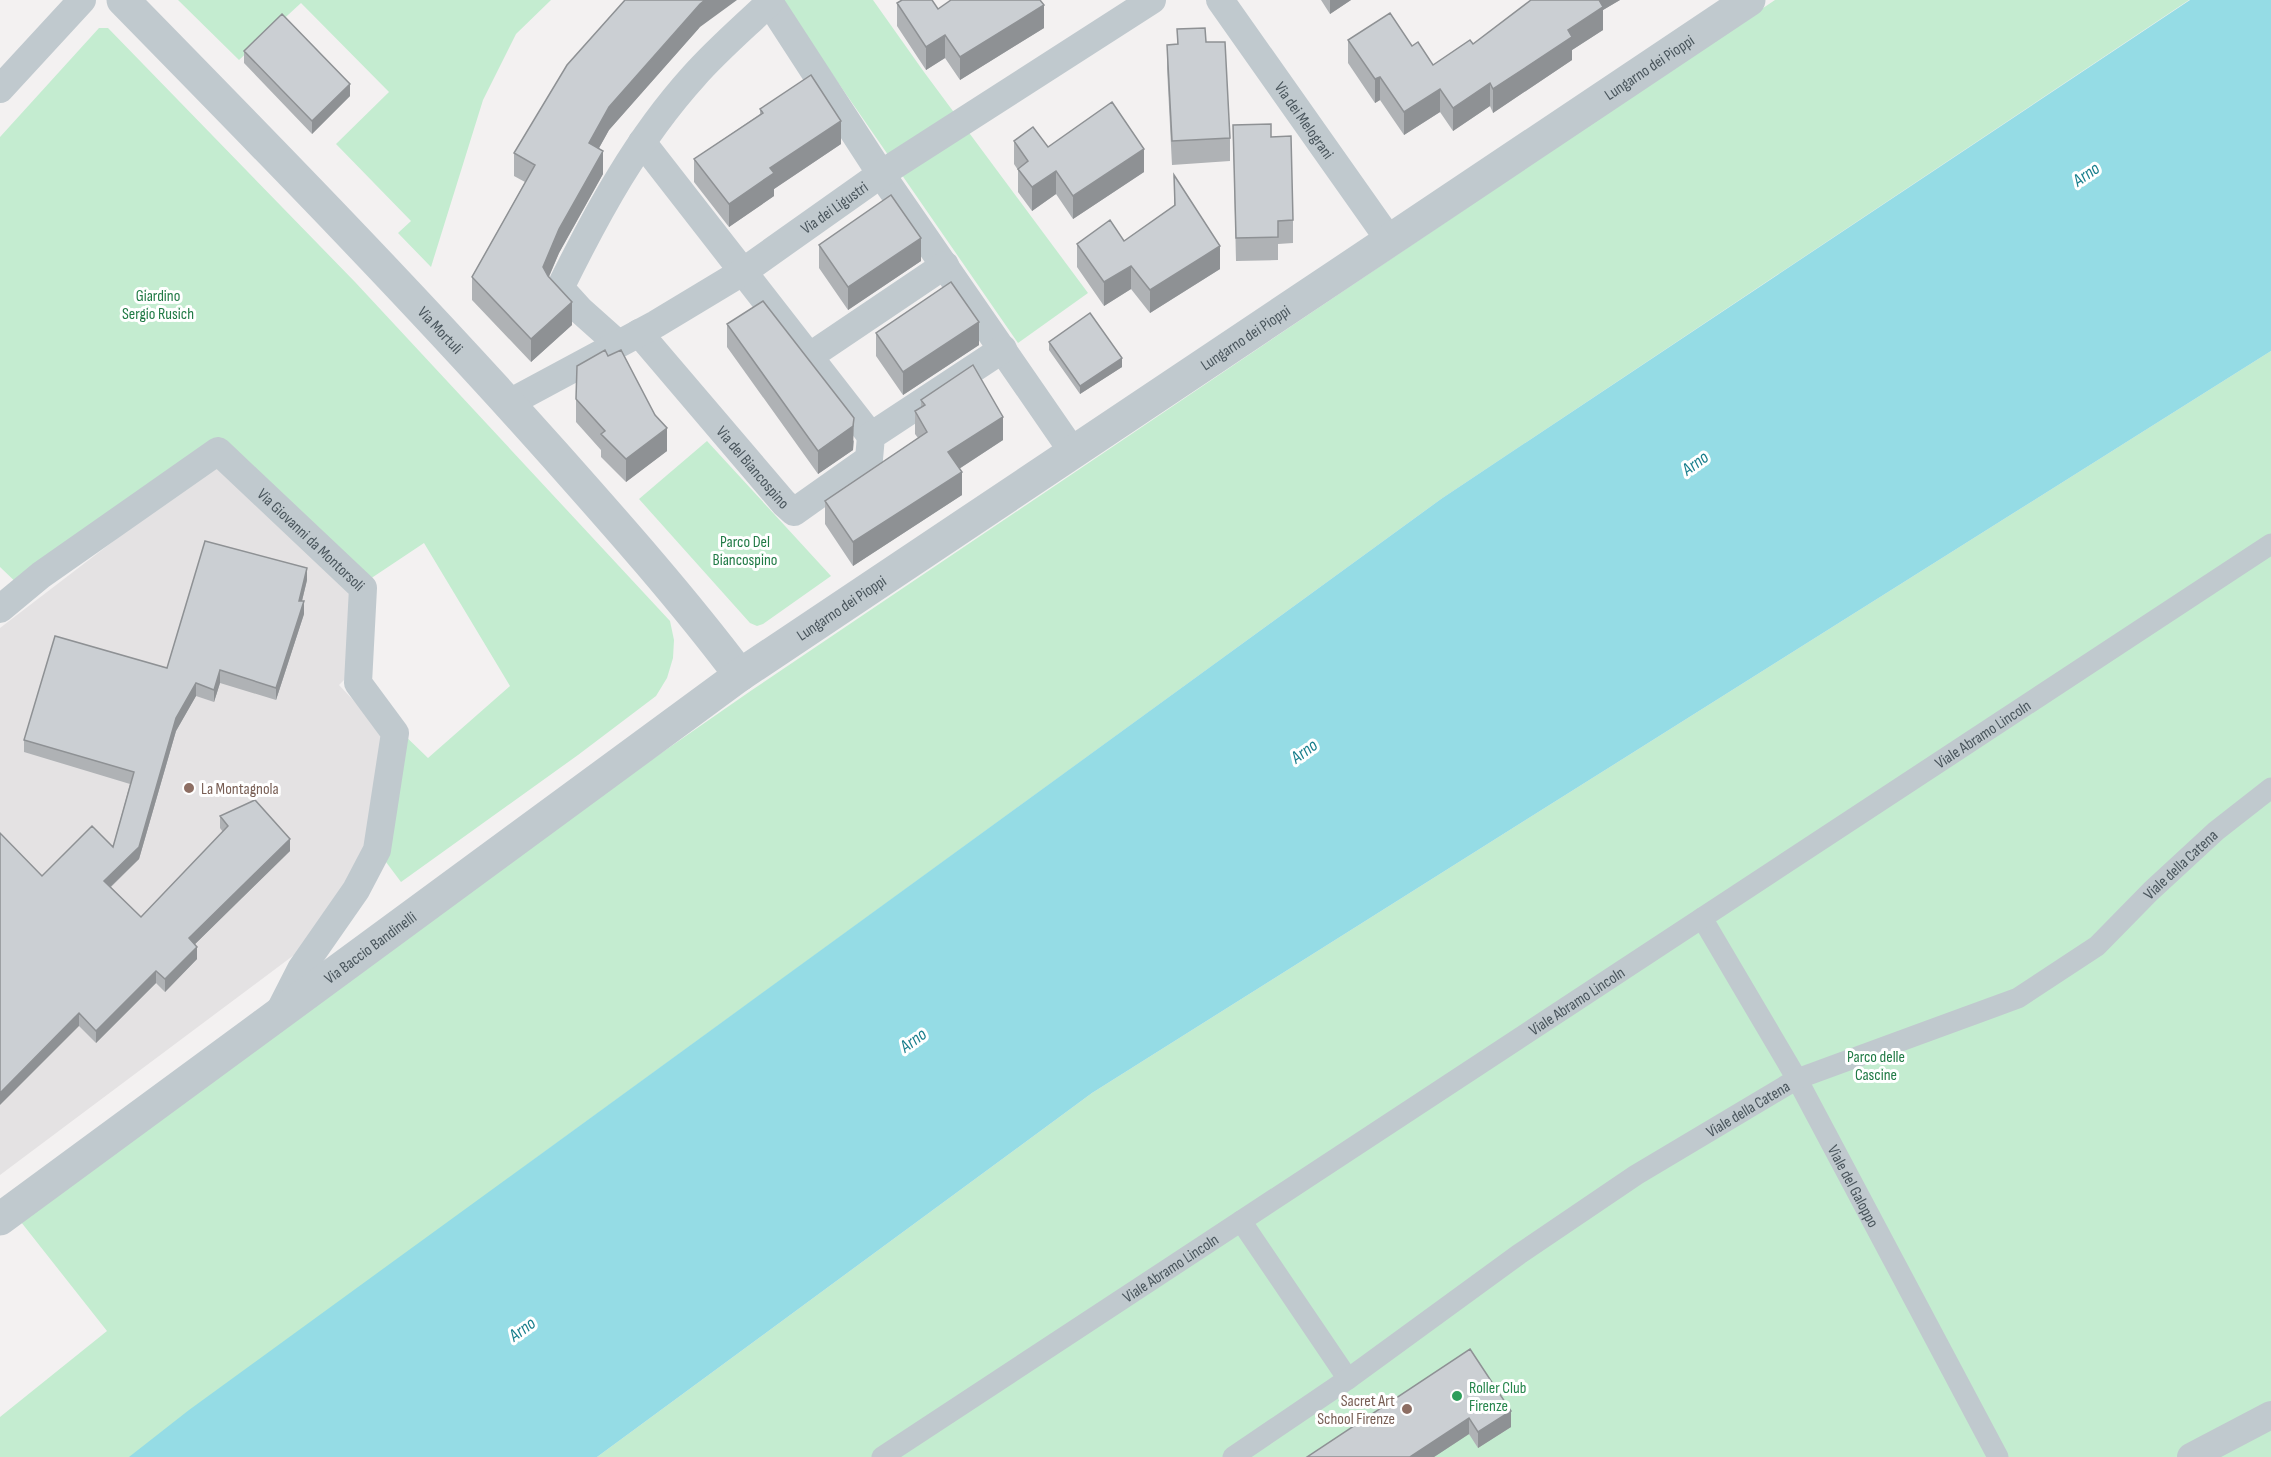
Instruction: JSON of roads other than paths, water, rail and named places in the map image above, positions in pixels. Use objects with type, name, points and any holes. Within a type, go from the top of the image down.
[{"type":"street","points":[[0,89],[82,0]]},
{"type":"street","name":"Via Mortuli","points":[[123,0],[350,231],[509,403],[716,643],[740,675]]},
{"type":"street","name":"Via dei Ligustri","points":[[509,403],[744,271],[881,174],[1152,0]]},
{"type":"street","name":"Via dei Melograni","points":[[1220,0],[1390,241]]},
{"type":"street","name":"Via del Biancospino","points":[[871,436],[869,459],[794,512],[628,338],[580,310],[560,288],[595,218],[642,142],[694,76],[768,1],[881,174],[1074,452]]},
{"type":"street","name":"Lungarno dei Pioppi","points":[[740,675],[1390,241],[1735,4]]},
{"type":"street","points":[[642,142],[871,436],[1003,350]]},
{"type":"street","points":[[810,356],[945,265]]},
{"type":"street","name":"Via Giovanni da Montorsoli","points":[[0,609],[41,574],[218,451],[363,588],[358,683],[395,733],[377,850],[356,890],[301,969],[277,1016]]},
{"type":"street","name":"Viale Abramo Lincoln","points":[[882,1457],[2271,544]]},
{"type":"street","name":"Via Baccio Bandinelli","points":[[0,1219],[740,675]]},
{"type":"street","name":"Viale della Catena","points":[[1233,1457],[1348,1379],[1518,1255],[1636,1175],[1797,1079],[2018,998],[2097,946],[2151,891],[2216,831],[2271,789]]},
{"type":"street","name":"Viale del Galoppo","points":[[1702,918],[1797,1079],[1998,1457]]},
{"type":"street","points":[[1241,1221],[1348,1379]]},
{"type":"street","points":[[2191,1457],[2271,1415]]},
{"type":"water","name":"Arno","points":[[2190,0],[2271,0],[2271,351],[1092,1093],[597,1457],[129,1457],[189,1410],[1441,499]]},
{"type":"place","name":"La Montagnola","points":[[189,788]]},
{"type":"place","name":"Roller Club Firenze","points":[[1457,1396]]},
{"type":"place","name":"Sacret Art School Firenze","points":[[1407,1409]]},
{"type":"park label","name":"Giardino Sergio Rusich","points":[[158,304]]},
{"type":"park label","name":"Parco Del Biancospino","points":[[745,550]]},
{"type":"park label","name":"Parco delle Cascine","points":[[1876,1065]]}]
